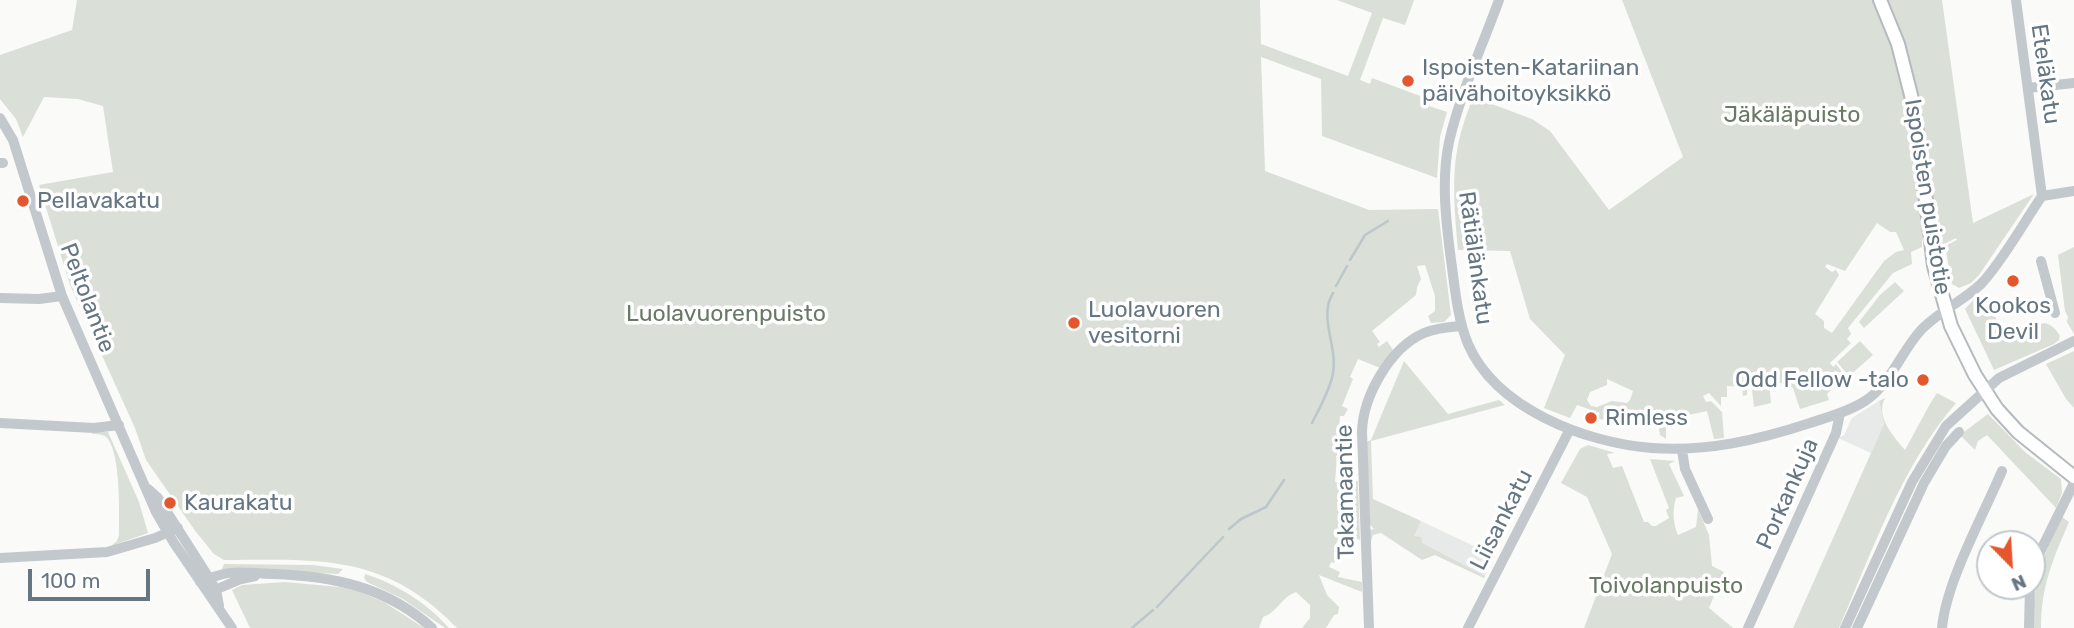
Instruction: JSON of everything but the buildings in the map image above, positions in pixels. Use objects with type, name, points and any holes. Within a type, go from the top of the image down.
[{"type":"main road","name":"Ispoisten puistotie","points":[[1880,0],[1898,44],[1911,95],[1931,247],[1945,311],[1983,390],[1997,409],[2018,432],[2074,477]]},
{"type":"street","name":"Rätiälänkatu","points":[[1499,0],[1454,124],[1446,160],[1445,206],[1461,326],[1474,356],[1492,382],[1525,407],[1570,429],[1628,445],[1682,450],[1744,442],[1840,413],[1871,397],[1923,328],[1972,291],[1987,276],[2042,195]]},
{"type":"street","name":"Eteläkatu","points":[[2016,0],[2042,195]]},
{"type":"street","points":[[2028,89],[2074,83]]},
{"type":"street","name":"Peltolantie","points":[[0,118],[13,140],[62,296],[148,488],[150,499],[167,533],[205,580]]},
{"type":"street","points":[[2042,195],[2074,191]]},
{"type":"street","points":[[2041,261],[2055,313]]},
{"type":"street","points":[[0,298],[39,299],[62,296]]},
{"type":"street","name":"Takamaantie","points":[[1369,628],[1362,458],[1364,414],[1378,382],[1395,356],[1407,344],[1433,330],[1461,326]]},
{"type":"street","points":[[1845,628],[1912,482],[1935,440],[1946,426],[1983,390],[2002,376],[2074,341]]},
{"type":"street","name":"Porkankuja","points":[[1748,628],[1836,433],[1840,413]]},
{"type":"street","points":[[0,423],[94,428],[119,425]]},
{"type":"street","name":"Liisankatu","points":[[1468,628],[1570,429]]},
{"type":"street","points":[[1857,628],[1924,483],[1946,446],[1959,432]]},
{"type":"street","points":[[1935,440],[1946,446]]},
{"type":"street","points":[[1682,450],[1685,469],[1708,519]]},
{"type":"street","points":[[1942,628],[1943,613],[1951,587],[2002,471]]},
{"type":"street","points":[[2046,540],[2074,483]]},
{"type":"street","name":"Peltolantie","points":[[148,488],[178,528],[232,628]]},
{"type":"street","points":[[0,558],[121,550],[178,528]]},
{"type":"street","points":[[1875,560],[1886,564]]},
{"type":"street","points":[[205,580],[230,572],[307,575],[361,586],[396,601],[432,628]]},
{"type":"street","points":[[211,592],[241,579],[265,574]]},
{"type":"street","points":[[2029,628],[2030,600]]},
{"type":"shaded area","points":[[1879,401],[1884,424],[1871,453],[1838,438],[1844,435],[1852,418]]},
{"type":"shaded area","points":[[1421,521],[1495,556],[1484,578],[1410,543]]},
{"type":"green space","name":"Luolavuorenpuisto","points":[[77,0],[1260,0],[1261,44],[1348,76],[1372,13],[1337,0],[1414,0],[1405,25],[1383,18],[1360,80],[1370,84],[1372,78],[1431,100],[1429,106],[1447,112],[1440,137],[1437,178],[1322,136],[1321,79],[1261,57],[1265,171],[1369,210],[1438,209],[1451,315],[1444,322],[1431,323],[1428,316],[1435,311],[1435,296],[1425,265],[1417,266],[1421,279],[1416,295],[1372,331],[1380,342],[1377,344],[1379,347],[1387,341],[1393,350],[1380,368],[1358,359],[1342,406],[1348,409],[1344,416],[1340,416],[1335,482],[1349,484],[1350,480],[1358,481],[1360,540],[1341,532],[1334,549],[1347,554],[1337,555],[1329,567],[1340,572],[1338,577],[1362,582],[1362,592],[1319,575],[1327,595],[1339,607],[1338,614],[1334,615],[1326,628],[1302,628],[1310,618],[1310,605],[1296,592],[1263,617],[1259,628],[457,628],[430,604],[403,586],[377,574],[321,562],[224,560],[214,554],[196,532],[146,460],[135,428],[70,285],[39,185],[113,172],[103,106],[78,99],[44,97],[23,137],[16,119],[0,99],[0,55],[72,30]]},
{"type":"green space","name":"Jäkäläpuisto","points":[[1622,0],[1872,0],[1887,28],[1907,106],[1918,176],[1922,247],[1911,252],[1912,264],[1893,273],[1848,328],[1851,334],[1847,339],[1851,343],[1830,363],[1833,367],[1836,364],[1845,376],[1827,394],[1829,400],[1800,409],[1793,388],[1783,383],[1769,382],[1771,403],[1754,407],[1751,381],[1747,381],[1747,395],[1743,396],[1742,387],[1727,386],[1727,397],[1721,397],[1721,406],[1709,393],[1703,396],[1706,402],[1711,401],[1722,412],[1724,438],[1714,439],[1707,411],[1666,420],[1666,439],[1660,435],[1657,417],[1648,420],[1648,410],[1607,410],[1605,420],[1598,419],[1600,413],[1577,405],[1570,418],[1544,408],[1565,355],[1530,319],[1510,251],[1458,250],[1454,198],[1456,158],[1473,97],[1532,119],[1550,131],[1609,210],[1683,157]],"holes":[[[1877,223],[1890,232],[1896,232],[1904,250],[1896,252],[1884,261],[1832,333],[1824,328],[1824,321],[1815,314],[1839,275],[1836,270],[1832,272],[1825,267],[1827,264],[1845,271]],[[1607,379],[1633,391],[1630,400],[1627,403],[1612,401],[1597,407],[1591,406],[1587,400],[1590,392],[1607,385]]]},
{"type":"green space","points":[[1886,0],[1942,0],[1973,223],[2034,194],[1979,275],[1971,283],[1959,288],[1952,284],[1946,251],[1947,245],[1957,240],[1956,238],[1944,244],[1943,256],[1936,239]]},
{"type":"green space","points":[[2074,247],[2074,334],[2067,322],[2058,255]]},
{"type":"green space","points":[[1895,282],[1904,291],[1864,328],[1859,322],[1880,295]]},
{"type":"green space","points":[[1979,294],[1983,295],[2006,336],[2044,323],[2055,329],[2060,336],[2059,340],[1994,370],[1965,309]]},
{"type":"green space","points":[[1860,341],[1873,355],[1849,376],[1837,362]]},
{"type":"green space","points":[[2074,351],[2074,408],[2046,364]]},
{"type":"green space","points":[[1404,361],[1448,414],[1499,400],[1505,405],[1371,441],[1373,499],[1421,521],[1414,536],[1421,537],[1422,543],[1485,576],[1484,578],[1435,555],[1422,560],[1381,533],[1373,535],[1369,547],[1369,530],[1374,529],[1368,522],[1366,442],[1371,440]]},
{"type":"green space","points":[[1937,393],[1956,403],[1919,454],[1904,482],[1839,628],[1793,628],[1884,424],[1879,401],[1885,398],[1882,405],[1884,419],[1905,450]]},
{"type":"green space","points":[[1988,414],[2025,452],[2061,479],[2062,493],[2056,508],[1987,435],[1978,441],[1975,450],[1960,435]]},
{"type":"green space","points":[[108,432],[139,502],[148,533],[111,546],[119,535],[117,472],[108,439],[103,435],[92,434]]},
{"type":"green space","name":"Toivolanpuisto","points":[[1588,445],[1615,453],[1607,454],[1613,468],[1622,466],[1644,522],[1652,526],[1669,518],[1666,510],[1669,508],[1650,459],[1675,461],[1669,464],[1684,496],[1676,498],[1676,530],[1678,535],[1696,527],[1698,509],[1709,535],[1712,566],[1724,572],[1709,608],[1733,628],[1584,628],[1612,554],[1587,497],[1561,483],[1580,449]]},
{"type":"green space","points":[[2061,516],[2069,522],[2046,586],[2046,553]]},
{"type":"green space","points":[[224,564],[313,565],[343,569],[338,574],[222,569]]},
{"type":"green space","points":[[365,574],[411,595],[449,628],[445,628],[403,599],[367,582]]},
{"type":"green space","points":[[285,582],[350,588],[384,602],[424,628],[250,628],[232,590],[242,585]]},
{"type":"green space","points":[[2035,600],[2044,600],[2041,628],[2032,628]]},
{"type":"waterway","points":[[1350,260],[1365,235],[1388,221]]},
{"type":"waterway","points":[[1336,286],[1347,266]]},
{"type":"waterway","points":[[1312,423],[1333,373],[1327,312],[1333,293]]},
{"type":"waterway","points":[[1229,529],[1241,519],[1266,507],[1284,480]]},
{"type":"waterway","points":[[1157,607],[1223,537]]},
{"type":"waterway","points":[[1132,628],[1153,610]]},
{"type":"place","name":"Ispoisten-Katariinan päivähoitoyksikkö","points":[[1408,81]]},
{"type":"place","name":"Pellavakatu","points":[[23,201]]},
{"type":"place","name":"Kookos Devil","points":[[2013,281]]},
{"type":"place","name":"Luolavuoren vesitorni","points":[[1074,323]]},
{"type":"place","name":"Odd Fellow -talo","points":[[1923,380]]},
{"type":"place","name":"Rimless","points":[[1591,418]]},
{"type":"place","name":"Kaurakatu","points":[[170,503]]}]
